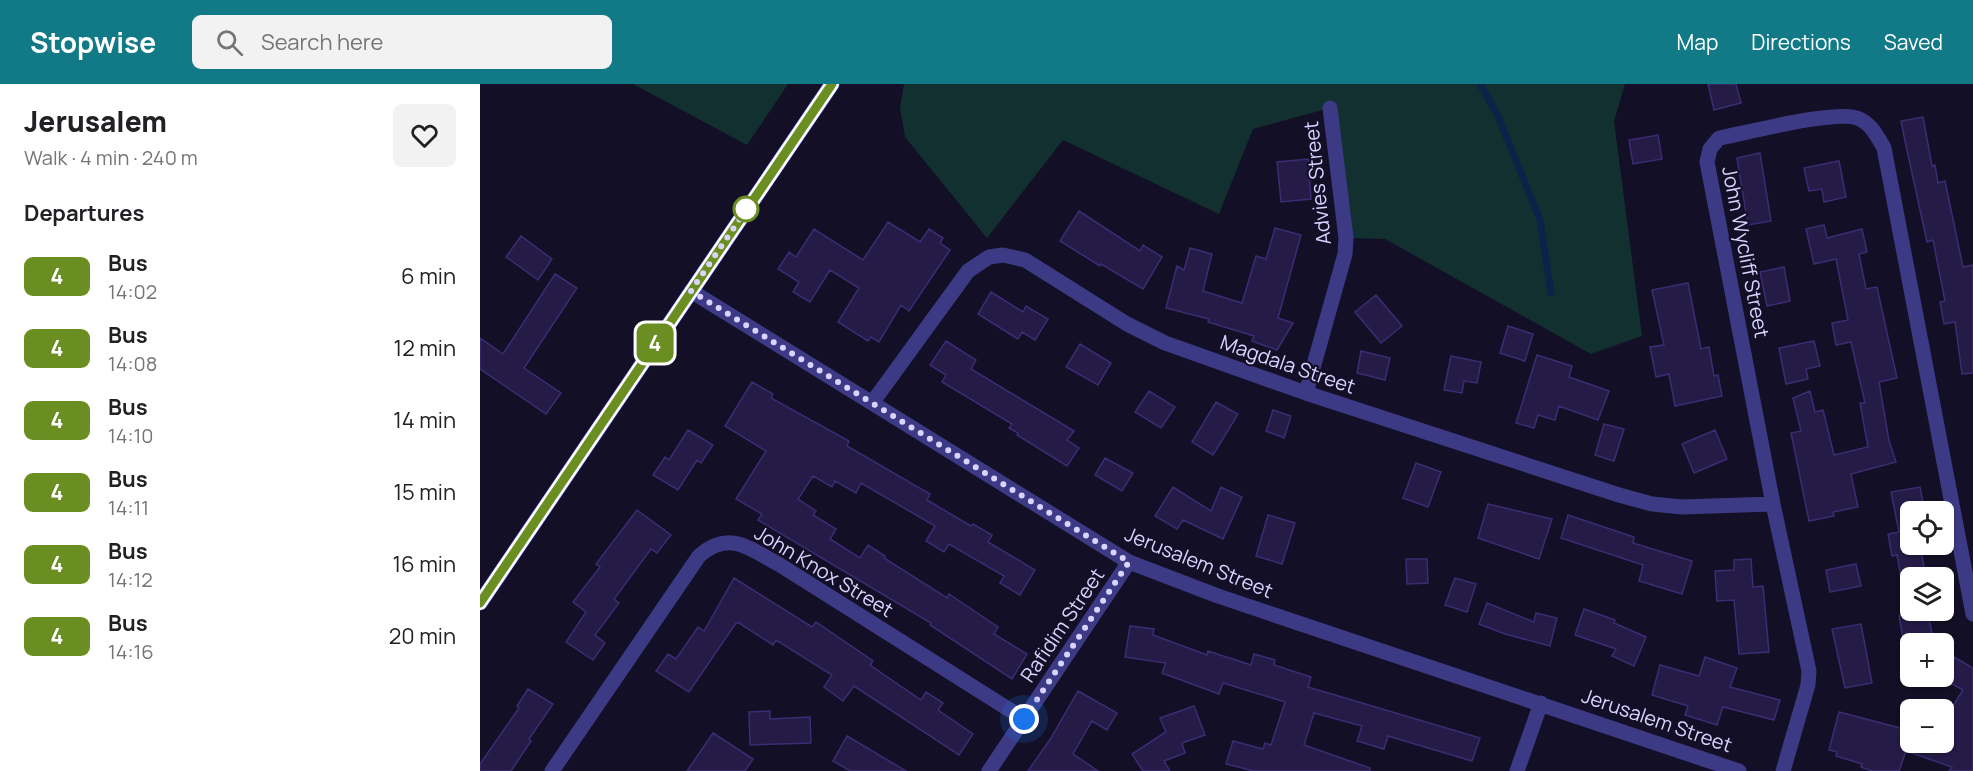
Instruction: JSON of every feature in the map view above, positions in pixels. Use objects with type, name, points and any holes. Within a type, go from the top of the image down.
[{"type":"main road","points":[[480,603],[832,84]]},
{"type":"street","name":"Advies Street","points":[[1306,393],[1345,254],[1346,238],[1330,108]]},
{"type":"street","name":"John Wycliff Street","points":[[1783,771],[1808,684],[1809,671],[1773,504],[1707,162],[1710,149],[1719,138],[1830,116],[1856,118],[1874,130],[1884,148],[1973,614]]},
{"type":"street","name":"Magdala Street","points":[[872,403],[968,271],[989,257],[1003,255],[1025,260],[1127,324],[1165,343],[1306,393],[1652,504],[1682,507],[1773,504]]},
{"type":"street","name":"Jerusalem Street","points":[[691,291],[1129,562],[1218,596],[1739,771]]},
{"type":"street","name":"John Knox Street","points":[[552,771],[699,556],[711,545],[725,543],[739,544],[780,565],[1024,719]]},
{"type":"street","name":"Rafidim Street","points":[[989,771],[1129,562]]},
{"type":"street","points":[[1517,771],[1541,703]]},
{"type":"green space","points":[[633,84],[788,84],[747,145]]},
{"type":"green space","points":[[904,84],[1625,84],[1614,121],[1642,336],[1591,354],[1385,239],[1346,238],[1330,108],[1253,129],[1219,214],[1063,140],[987,238],[905,137],[900,108]]},
{"type":"building","points":[[1708,84],[1736,84],[1741,103],[1714,110]]},
{"type":"building","points":[[1923,117],[1932,166],[1935,165],[1938,183],[1945,181],[1963,267],[1973,265],[1973,373],[1962,374],[1955,322],[1944,324],[1940,302],[1945,301],[1933,240],[1927,242],[1901,121]]},
{"type":"building","points":[[1658,135],[1662,159],[1633,164],[1629,140]]},
{"type":"building","points":[[1760,153],[1771,221],[1748,225],[1737,158]]},
{"type":"building","points":[[1308,159],[1311,199],[1281,202],[1277,162]]},
{"type":"building","points":[[1839,161],[1846,197],[1824,202],[1822,189],[1809,191],[1804,168]]},
{"type":"building","points":[[1079,211],[1140,251],[1143,245],[1162,257],[1143,289],[1060,241]]},
{"type":"building","points":[[888,222],[920,242],[929,229],[943,238],[940,243],[950,250],[909,311],[901,305],[879,342],[871,337],[868,341],[838,322],[859,288],[830,270],[810,302],[793,292],[799,282],[778,269],[789,252],[796,257],[814,229],[863,260]]},
{"type":"building","points":[[1824,225],[1827,238],[1862,229],[1867,252],[1859,254],[1866,289],[1877,287],[1897,378],[1879,382],[1889,441],[1896,462],[1851,474],[1858,507],[1833,512],[1834,516],[1809,521],[1791,433],[1801,431],[1793,398],[1810,391],[1815,412],[1823,410],[1834,455],[1868,447],[1860,403],[1865,403],[1851,342],[1836,345],[1832,323],[1848,320],[1836,259],[1814,264],[1806,229]]},
{"type":"building","points":[[1275,228],[1301,235],[1278,318],[1293,323],[1277,350],[1252,341],[1254,336],[1208,322],[1209,319],[1166,308],[1177,266],[1184,270],[1190,248],[1212,254],[1203,291],[1242,303],[1256,256],[1266,259]]},
{"type":"building","points":[[521,236],[552,259],[538,280],[506,257]]},
{"type":"building","points":[[1784,267],[1790,301],[1767,306],[1760,272]]},
{"type":"building","points":[[555,274],[577,288],[524,368],[561,393],[546,414],[480,369],[480,338],[503,354]]},
{"type":"building","points":[[1688,283],[1701,349],[1709,347],[1714,376],[1718,375],[1722,396],[1675,406],[1669,374],[1656,377],[1650,347],[1664,345],[1652,290]]},
{"type":"building","points":[[991,292],[1023,312],[1026,306],[1048,319],[1035,340],[1022,332],[1018,339],[978,314]]},
{"type":"building","points":[[1376,295],[1402,326],[1381,343],[1355,312]]},
{"type":"building","points":[[1508,326],[1533,334],[1525,361],[1500,353]]},
{"type":"building","points":[[946,341],[976,360],[971,369],[1074,431],[1067,440],[1079,448],[1067,466],[1017,435],[1018,433],[1009,428],[1012,424],[942,382],[946,375],[930,365]]},
{"type":"building","points":[[1814,341],[1820,366],[1806,369],[1808,379],[1786,384],[1779,348]]},
{"type":"building","points":[[1080,344],[1111,363],[1098,385],[1066,367]]},
{"type":"building","points":[[1361,351],[1390,358],[1385,380],[1357,373]]},
{"type":"building","points":[[1537,355],[1572,366],[1569,377],[1609,391],[1598,420],[1559,406],[1555,420],[1538,415],[1534,428],[1516,423]]},
{"type":"building","points":[[1451,356],[1481,362],[1477,383],[1464,381],[1462,393],[1444,390]]},
{"type":"building","points":[[752,382],[773,394],[771,398],[849,441],[847,446],[930,494],[927,500],[971,526],[973,524],[992,535],[988,542],[1035,570],[1020,595],[1000,583],[1004,576],[949,544],[944,552],[926,541],[935,526],[861,483],[856,493],[835,481],[832,487],[813,476],[798,499],[816,511],[813,515],[836,529],[830,539],[860,558],[868,545],[885,556],[884,558],[947,598],[949,594],[998,627],[994,634],[1027,654],[1012,679],[930,625],[931,623],[758,520],[762,514],[736,499],[766,451],[725,426]]},
{"type":"building","points":[[1149,391],[1175,407],[1161,428],[1135,412]]},
{"type":"building","points":[[1216,402],[1238,414],[1213,455],[1192,442]]},
{"type":"building","points":[[1273,410],[1291,416],[1284,438],[1266,431]]},
{"type":"building","points":[[1604,424],[1624,429],[1614,461],[1595,455]]},
{"type":"building","points":[[688,430],[713,445],[701,463],[697,460],[678,490],[653,475],[665,457],[669,460]]},
{"type":"building","points":[[1715,430],[1727,459],[1694,473],[1682,444]]},
{"type":"building","points":[[1105,458],[1133,473],[1122,491],[1095,475]]},
{"type":"building","points":[[1416,463],[1441,472],[1428,507],[1403,498]]},
{"type":"building","points":[[1173,487],[1211,511],[1221,487],[1242,497],[1223,539],[1183,520],[1177,529],[1155,516]]},
{"type":"building","points":[[1920,487],[1923,501],[1900,501],[1900,555],[1922,555],[1924,567],[1900,567],[1900,571],[1897,555],[1892,556],[1888,534],[1899,532],[1891,492]]},
{"type":"building","points":[[1488,504],[1552,519],[1539,559],[1478,538]]},
{"type":"building","points":[[637,510],[671,535],[657,553],[651,549],[614,599],[619,603],[595,635],[605,643],[593,660],[566,642],[586,612],[573,602],[600,567],[596,564]]},
{"type":"building","points":[[1268,515],[1295,523],[1282,564],[1256,556]]},
{"type":"building","points":[[1568,515],[1634,537],[1633,543],[1692,561],[1682,594],[1639,581],[1643,565],[1561,538]]},
{"type":"building","points":[[1406,559],[1427,559],[1428,583],[1407,584]]},
{"type":"building","points":[[1751,559],[1753,587],[1763,586],[1769,652],[1739,654],[1734,600],[1717,601],[1715,571],[1734,570],[1734,560]]},
{"type":"building","points":[[1856,564],[1861,586],[1830,592],[1826,570]]},
{"type":"building","points":[[734,578],[812,627],[816,622],[873,661],[870,665],[921,700],[926,692],[943,703],[938,710],[973,734],[959,755],[854,686],[843,701],[824,687],[832,675],[776,640],[773,645],[739,623],[736,623],[689,692],[656,671],[668,654],[676,659],[698,627],[704,631]]},
{"type":"building","points":[[1455,578],[1476,584],[1467,612],[1445,605]]},
{"type":"building","points":[[1487,603],[1534,622],[1536,613],[1557,618],[1550,646],[1505,634],[1479,624]]},
{"type":"building","points":[[1584,609],[1615,620],[1614,623],[1646,637],[1634,666],[1612,656],[1616,649],[1575,635]]},
{"type":"building","points":[[1899,616],[1900,621],[1929,621],[1932,633],[1902,633]]},
{"type":"building","points":[[1861,624],[1872,683],[1845,688],[1832,629]]},
{"type":"building","points":[[1130,626],[1154,629],[1153,635],[1207,655],[1208,651],[1251,665],[1254,654],[1275,660],[1274,665],[1311,677],[1308,687],[1480,738],[1472,761],[1388,736],[1384,749],[1357,741],[1362,726],[1314,713],[1304,745],[1370,768],[1370,771],[1254,771],[1226,764],[1233,741],[1263,749],[1265,743],[1271,745],[1285,702],[1223,683],[1219,694],[1162,673],[1166,663],[1125,657]]},
{"type":"building","points":[[1705,657],[1737,668],[1730,687],[1780,700],[1774,720],[1723,707],[1717,725],[1685,715],[1688,706],[1652,695],[1660,665],[1699,676]]},
{"type":"building","points":[[1954,657],[1973,668],[1973,771],[1949,771],[1952,767],[1912,753],[1954,753],[1954,704],[1963,690],[1954,685]]},
{"type":"building","points":[[528,689],[553,704],[511,771],[480,771],[480,764],[519,708],[517,706]]},
{"type":"building","points":[[1078,691],[1117,713],[1107,730],[1092,721],[1073,754],[1098,771],[1028,771],[1051,738]]},
{"type":"building","points":[[1194,706],[1205,735],[1182,743],[1185,753],[1164,761],[1170,771],[1143,771],[1132,754],[1166,732],[1160,718]]},
{"type":"building","points":[[770,711],[770,719],[810,717],[811,743],[750,745],[749,712]]},
{"type":"building","points":[[1839,712],[1900,728],[1900,753],[1905,753],[1899,771],[1872,771],[1861,767],[1862,764],[1836,756],[1837,752],[1829,750]]},
{"type":"building","points":[[713,733],[753,759],[745,771],[687,771]]},
{"type":"building","points":[[847,736],[906,771],[850,771],[833,761]]},
{"type":"waterway","points":[[1480,84],[1498,116],[1540,220],[1551,293]]},
{"type":"bus line","name":"4","points":[[480,603],[832,84]]},
{"type":"route","points":[[746,209],[752,201],[691,291],[1129,562],[1024,719]]}]
